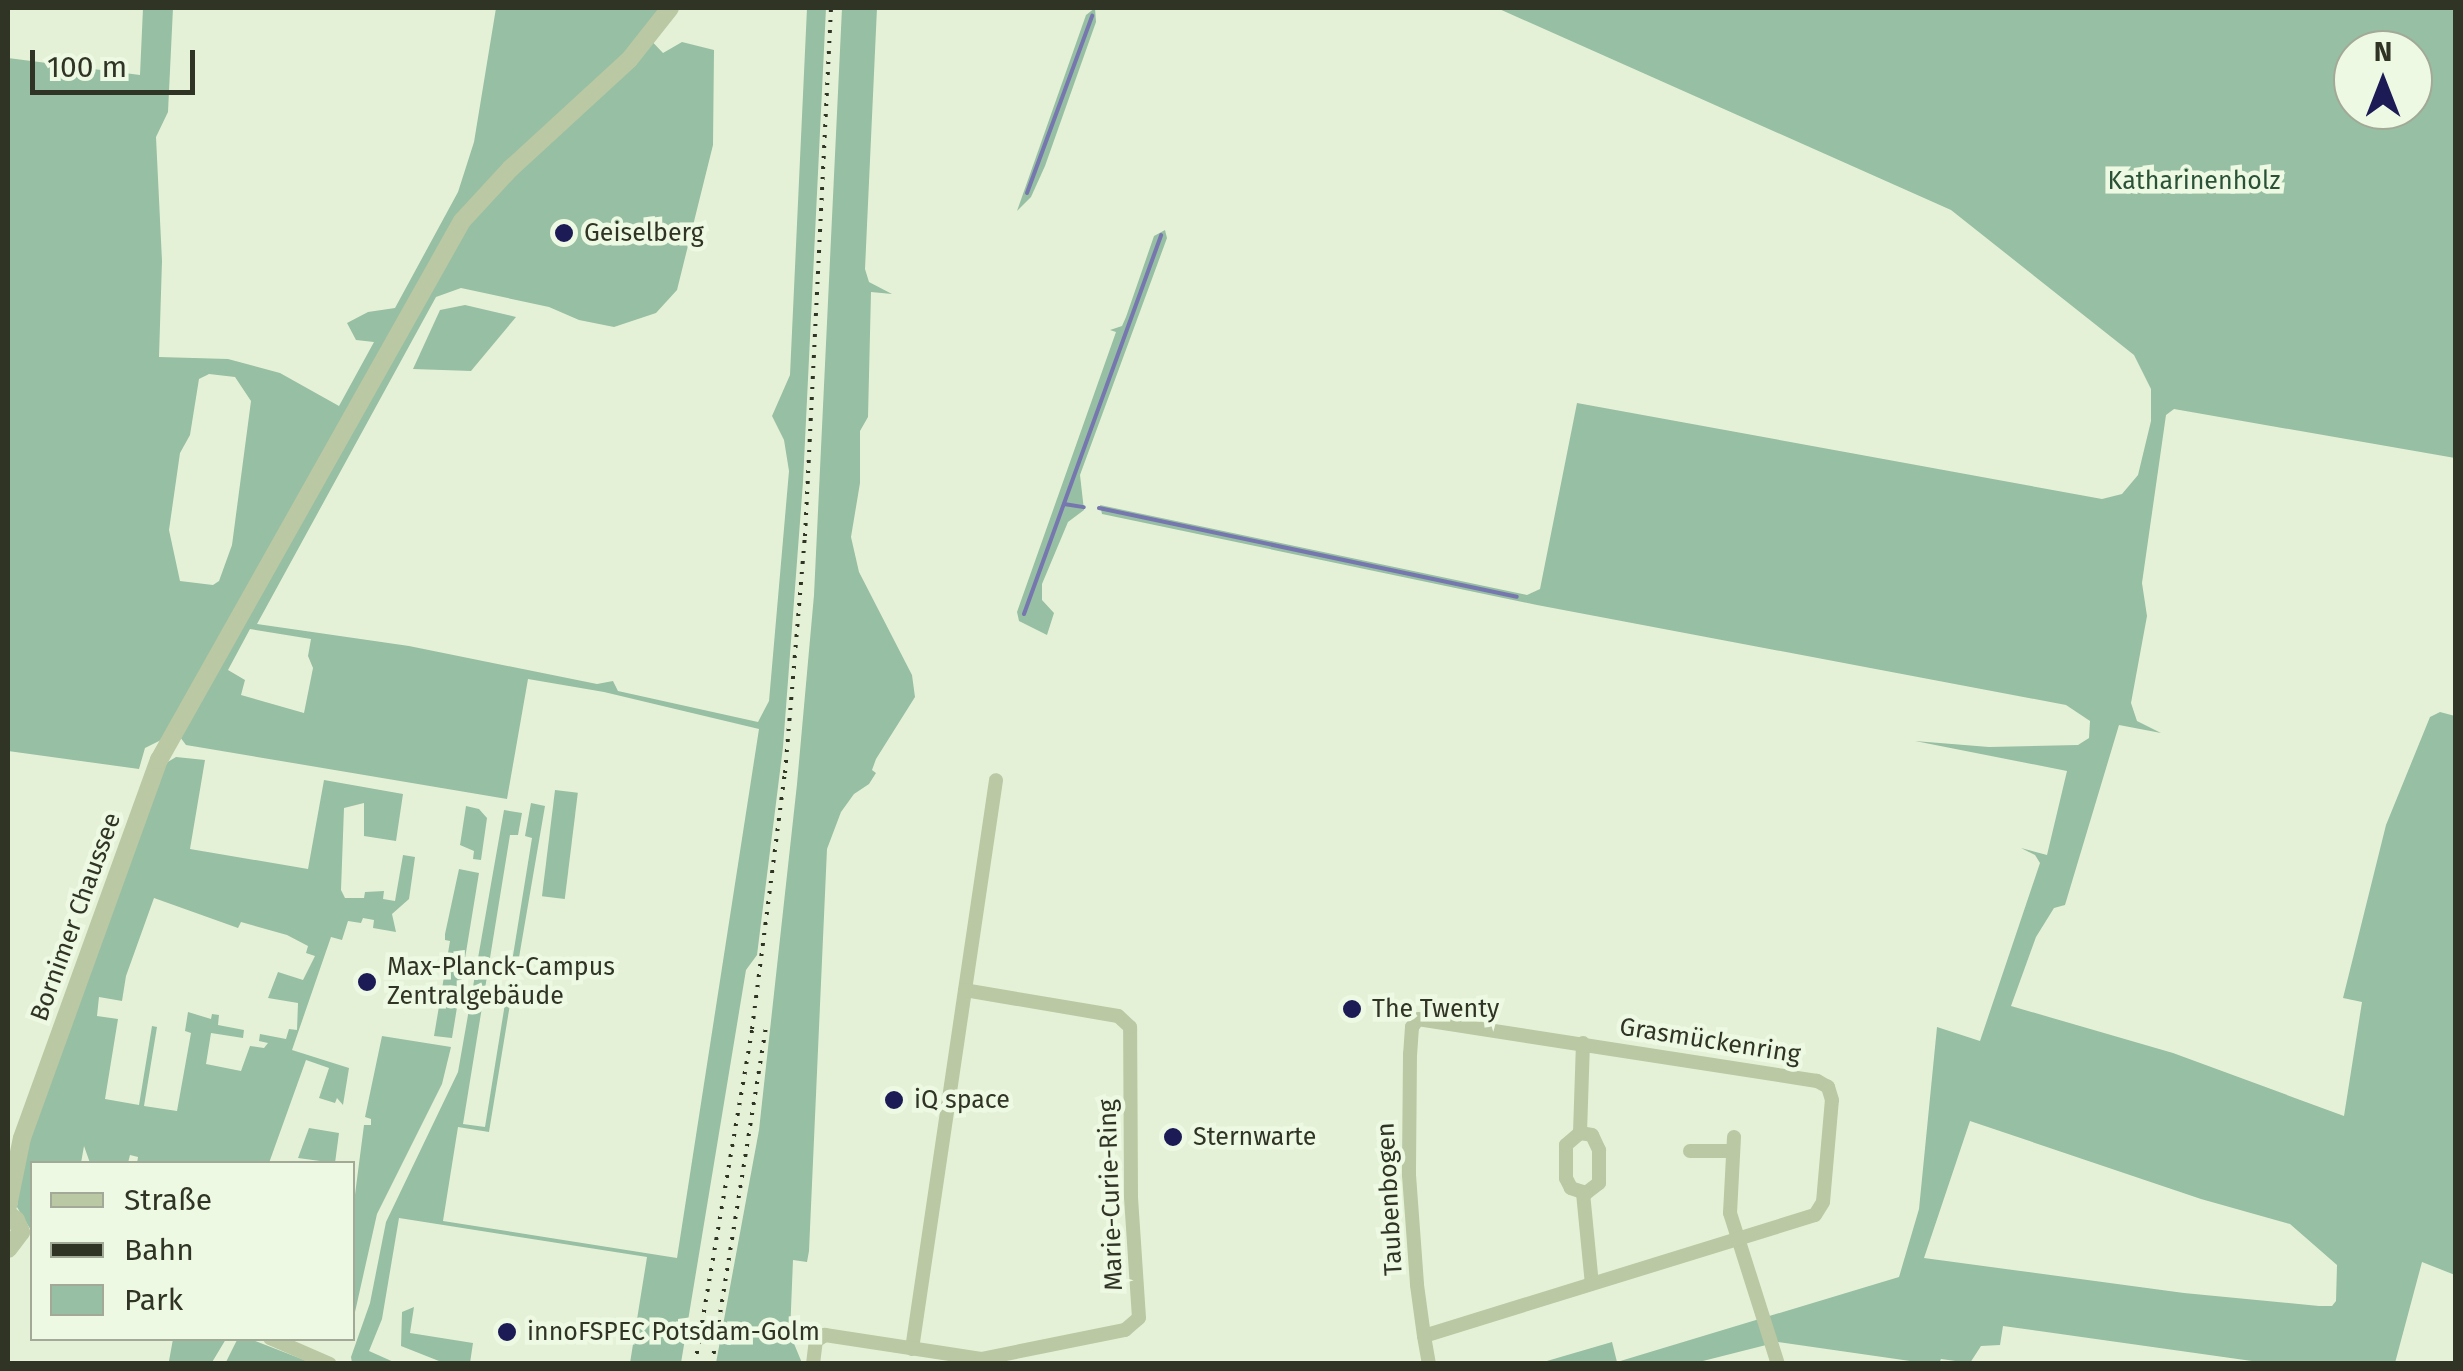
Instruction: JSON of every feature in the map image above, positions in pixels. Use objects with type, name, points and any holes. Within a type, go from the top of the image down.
[{"type":"street","name":"Bornimer Chaussee","points":[[8,1206],[22,1138],[160,760],[462,221],[510,169],[629,60],[670,8]]},
{"type":"street","points":[[912,1349],[996,780]]},
{"type":"street","name":"Marie-Curie-Ring","points":[[813,1364],[816,1341],[833,1335],[987,1359],[1126,1330],[1138,1318],[1131,1196],[1130,1026],[1118,1016],[966,990]]},
{"type":"street","name":"Grasmückenring","points":[[1411,1032],[1415,1022],[1428,1018],[1583,1043],[1817,1081],[1828,1087],[1832,1100],[1822,1207],[1810,1217],[1424,1336]]},
{"type":"street","name":"Taubenbogen","points":[[1411,1032],[1409,1175],[1428,1364]]},
{"type":"street","points":[[1583,1043],[1580,1132],[1566,1145],[1566,1178],[1571,1188],[1583,1193]]},
{"type":"street","points":[[1580,1132],[1592,1136],[1599,1150],[1599,1182],[1583,1193]]},
{"type":"street","points":[[1690,1150],[1733,1144],[1729,1204],[1778,1364]]},
{"type":"street","points":[[1583,1193],[1592,1284]]},
{"type":"street","points":[[8,1214],[18,1224],[20,1244]]},
{"type":"street","points":[[277,1341],[330,1364]]},
{"type":"green space","points":[[143,8],[173,8],[168,112],[156,137],[162,261],[159,357],[228,359],[280,373],[339,406],[374,342],[356,340],[347,323],[368,312],[395,308],[458,192],[474,142],[496,8],[662,8],[644,33],[663,53],[682,42],[714,50],[713,145],[677,290],[656,313],[614,327],[579,320],[549,307],[461,288],[436,297],[257,624],[409,646],[597,684],[613,681],[618,691],[758,722],[769,701],[789,471],[784,440],[772,416],[790,375],[807,8],[826,8],[803,482],[783,747],[757,955],[746,970],[681,1363],[630,1363],[647,1257],[399,1218],[382,1319],[369,1351],[396,1363],[352,1363],[351,1357],[370,1303],[386,1222],[458,1072],[504,810],[522,813],[518,835],[510,835],[463,1124],[485,1127],[508,985],[513,986],[489,1132],[458,1127],[443,1221],[677,1258],[759,729],[604,692],[528,679],[507,799],[186,745],[180,737],[167,737],[145,748],[139,769],[8,751],[8,58],[140,75]],"holes":[[[209,374],[235,377],[251,401],[232,545],[219,581],[213,585],[180,581],[169,530],[180,453],[190,435],[199,379]],[[250,629],[311,639],[308,656],[313,668],[304,713],[241,695],[245,680],[228,670]]]},
{"type":"green space","points":[[842,8],[877,8],[865,269],[869,282],[892,294],[871,292],[868,417],[860,431],[860,483],[851,537],[859,572],[912,675],[915,697],[876,759],[872,770],[876,773],[869,784],[854,794],[841,812],[827,849],[809,1251],[807,1262],[793,1260],[790,1334],[802,1363],[716,1363],[759,1130],[797,784],[814,595]]},
{"type":"green space","points":[[1095,8],[1096,22],[1045,166],[1031,197],[1017,211],[1086,15]]},
{"type":"green space","name":"Katharinenholz","points":[[1497,8],[2455,8],[2455,458],[2174,409],[2166,415],[2142,583],[2147,616],[2131,703],[2137,721],[2161,733],[2119,725],[2065,905],[2054,908],[2036,937],[2011,1006],[2173,1053],[2344,1116],[2362,1002],[2343,998],[2386,825],[2430,717],[2440,712],[2455,716],[2455,1275],[2422,1262],[2395,1363],[2266,1363],[2003,1326],[2000,1345],[1981,1346],[1970,1363],[1941,1359],[1939,1363],[1924,1363],[1778,1342],[1695,1363],[1540,1363],[1612,1342],[1617,1362],[1899,1277],[1919,1209],[1937,1027],[1980,1041],[2040,863],[2035,855],[2021,848],[2047,855],[2067,771],[1915,741],[1989,747],[2078,745],[2089,738],[2090,721],[2066,705],[1537,605],[1102,514],[1100,505],[1527,595],[1540,589],[1577,403],[2102,499],[2122,494],[2138,475],[2151,421],[2151,389],[2134,355],[1951,210]],"holes":[[[1970,1121],[2201,1199],[2290,1224],[2337,1265],[2336,1301],[2332,1306],[2319,1306],[2184,1293],[1924,1258]]]},
{"type":"green space","points":[[1165,230],[1167,238],[1080,475],[1084,510],[1068,522],[1042,584],[1042,600],[1054,613],[1047,635],[1019,621],[1017,612],[1116,332],[1110,330],[1122,326],[1154,236]]},
{"type":"green space","points":[[465,305],[516,317],[471,371],[413,369],[440,310]]},
{"type":"green space","points":[[176,757],[205,760],[190,849],[308,869],[324,780],[403,794],[396,841],[364,836],[364,803],[344,808],[341,890],[345,898],[364,898],[365,892],[384,891],[383,899],[395,901],[403,855],[415,857],[409,899],[392,914],[396,932],[373,928],[374,920],[363,918],[361,923],[348,921],[342,940],[331,937],[292,1050],[349,1068],[343,1105],[337,1098],[335,1103],[319,1098],[329,1068],[306,1060],[270,1161],[137,1161],[138,1157],[130,1155],[128,1161],[89,1161],[84,1146],[81,1161],[30,1161],[30,1229],[17,1207],[22,1159],[166,763]],"holes":[[[154,898],[238,928],[241,922],[287,935],[308,946],[306,953],[315,956],[303,980],[278,972],[268,998],[298,1003],[297,1030],[289,1029],[286,1039],[260,1034],[259,1041],[268,1043],[264,1048],[250,1046],[241,1071],[206,1064],[211,1033],[243,1038],[244,1030],[218,1025],[219,1015],[212,1014],[211,1019],[188,1012],[185,1031],[191,1033],[177,1111],[144,1106],[157,1027],[152,1026],[139,1105],[105,1099],[118,1019],[97,1016],[99,997],[122,1001],[126,976]]]},
{"type":"green space","points":[[555,790],[578,793],[565,899],[542,896]]},
{"type":"green space","points":[[531,803],[545,806],[516,975],[510,974],[532,838],[525,836]]},
{"type":"green space","points":[[466,806],[479,809],[487,818],[481,860],[473,859],[474,851],[460,845]]},
{"type":"green space","points":[[459,869],[479,873],[452,1038],[434,1036],[450,941],[445,940],[445,934]]},
{"type":"green space","points":[[382,1036],[451,1047],[442,1084],[377,1214],[355,1312],[355,1195],[364,1125],[371,1125],[371,1119],[365,1117]]},
{"type":"green space","points":[[309,1128],[339,1133],[335,1161],[298,1158]]},
{"type":"green space","points":[[414,1307],[410,1333],[473,1343],[470,1363],[444,1363],[401,1346],[402,1312]]},
{"type":"green space","points":[[172,1341],[225,1341],[211,1364],[169,1361]]},
{"type":"green space","points":[[236,1341],[255,1341],[312,1363],[225,1364]]},
{"type":"waterway","points":[[1027,193],[1092,16]]},
{"type":"waterway","points":[[1024,614],[1161,235]]},
{"type":"waterway","points":[[1064,504],[1084,507]]},
{"type":"waterway","points":[[1099,508],[1517,597]]},
{"type":"railway","points":[[695,1364],[752,1029],[785,773],[805,536],[831,8]]},
{"type":"railway","points":[[712,1364],[766,1028]]},
{"type":"place","name":"Geiselberg","points":[[564,233]]},
{"type":"place","name":"Max-Planck-Campus Zentralgebäude","points":[[367,982]]},
{"type":"place","name":"The Twenty","points":[[1352,1009]]},
{"type":"place","name":"iQ space","points":[[894,1100]]},
{"type":"place","name":"Sternwarte","points":[[1173,1137]]},
{"type":"place","name":"innoFSPEC Potsdam-Golm","points":[[507,1332]]}]
